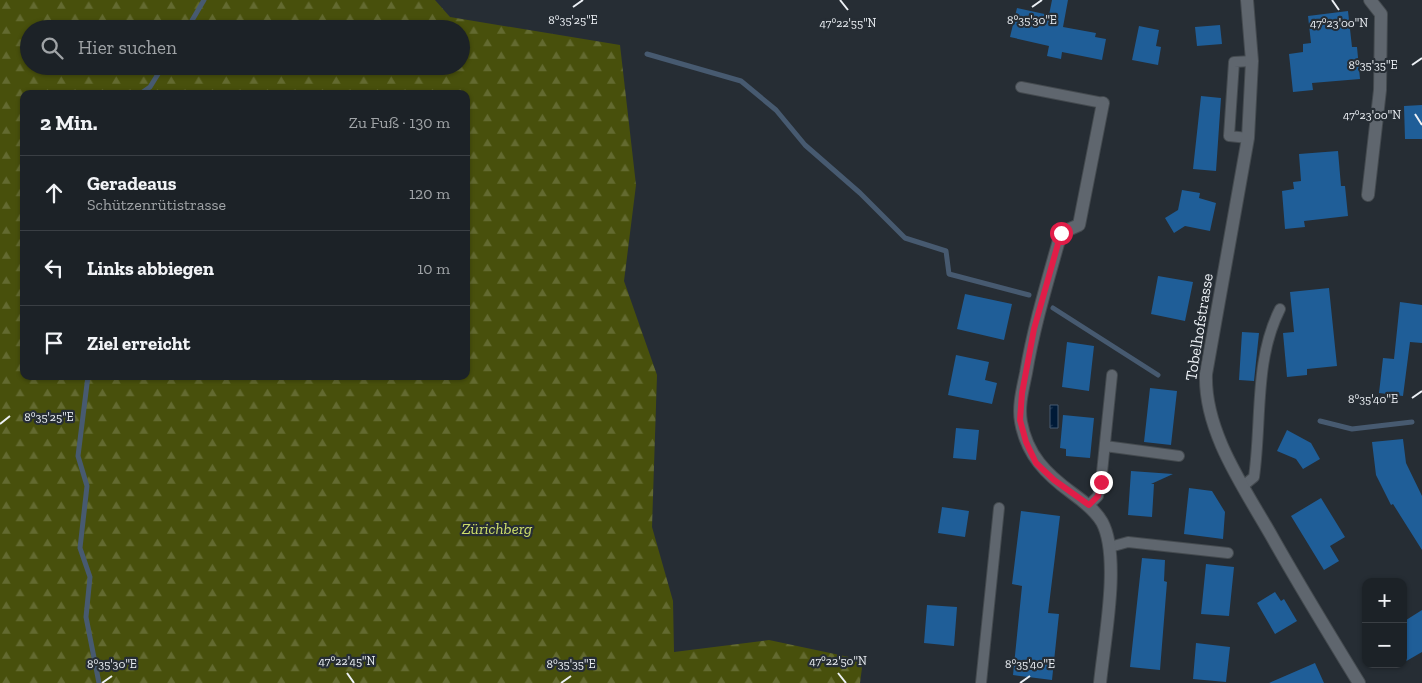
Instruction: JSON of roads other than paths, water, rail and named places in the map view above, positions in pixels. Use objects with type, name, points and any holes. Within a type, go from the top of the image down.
[{"type":"street","name":"Tobelhofstrasse","points":[[1247,0],[1252,61],[1248,138],[1206,374],[1205,391],[1217,431],[1243,486],[1310,604],[1359,683]]},
{"type":"street","points":[[1368,195],[1380,90],[1381,14],[1370,0]]},
{"type":"street","points":[[1100,683],[1112,563],[1110,547],[1102,522],[1089,505],[1054,480],[1036,463],[1026,442],[1020,420],[1022,393],[1034,329],[1061,233],[1079,225],[1103,103]]},
{"type":"lane","points":[[1248,138],[1229,136],[1234,62],[1252,61]]},
{"type":"lane","points":[[1021,86],[1103,103]]},
{"type":"lane","points":[[1243,486],[1254,476],[1258,394],[1273,322],[1280,309]]},
{"type":"lane","points":[[1089,505],[1098,496],[1112,375]]},
{"type":"lane","points":[[1105,446],[1179,456]]},
{"type":"lane","points":[[981,683],[999,508]]},
{"type":"lane","points":[[1110,547],[1128,542],[1228,553]]},
{"type":"water","points":[[1050,405],[1058,405],[1058,428],[1050,428]]},
{"type":"waterway","points":[[192,20],[204,0]]},
{"type":"waterway","points":[[647,54],[741,81],[776,110],[805,145],[860,193],[905,238],[946,251],[949,274],[1029,295]]},
{"type":"waterway","points":[[146,90],[150,87],[157,75]]},
{"type":"waterway","points":[[1053,308],[1158,375]]},
{"type":"waterway","points":[[88,380],[78,456],[87,486],[80,548],[90,577],[86,617],[99,683]]},
{"type":"waterway","points":[[1320,421],[1352,429],[1412,422]]},
{"type":"park label","name":"Zürichberg","points":[[497,528]]}]
